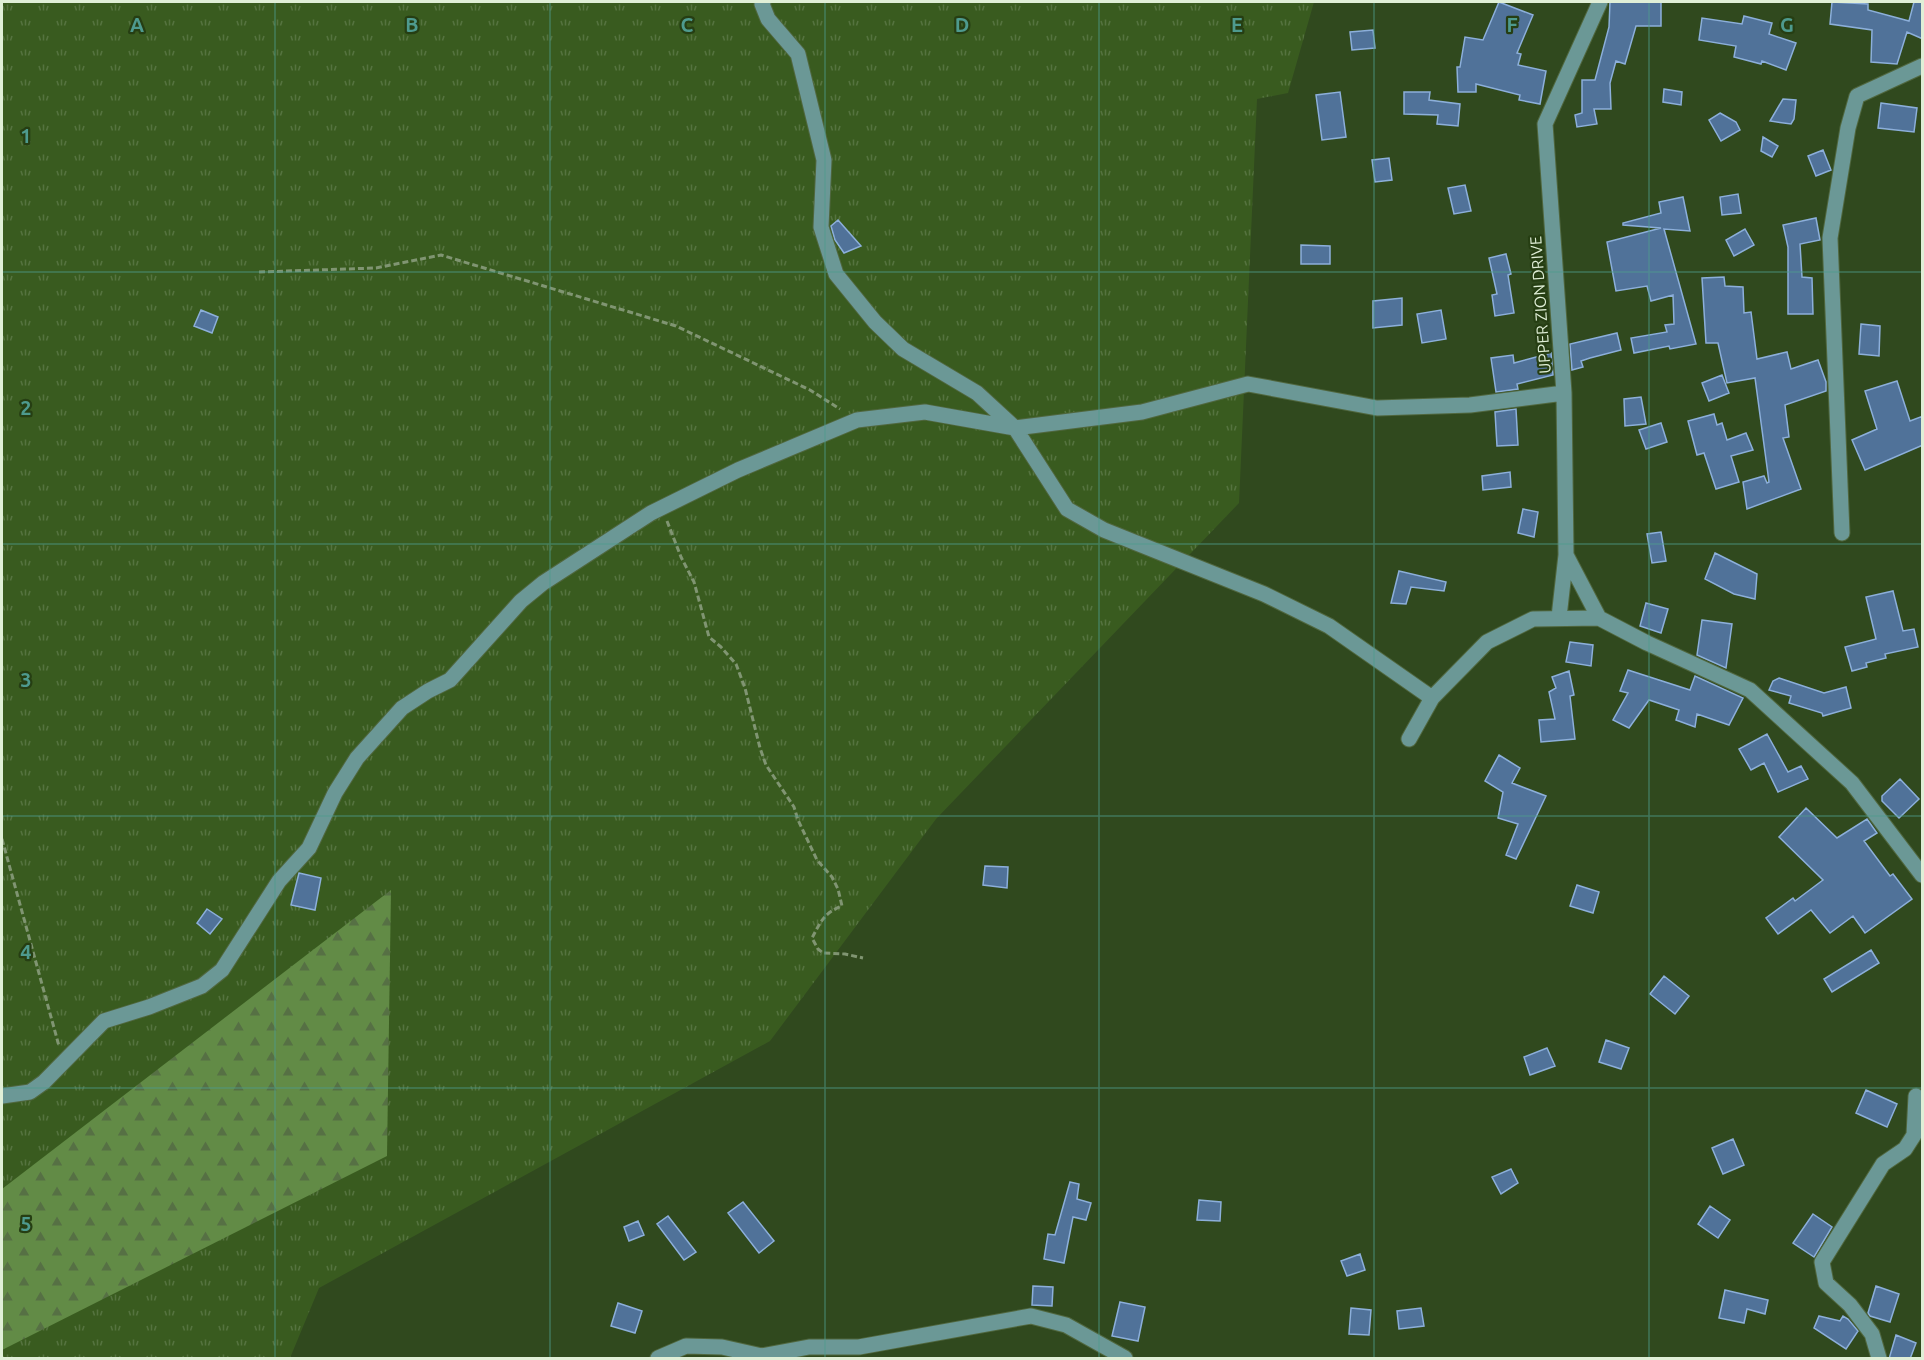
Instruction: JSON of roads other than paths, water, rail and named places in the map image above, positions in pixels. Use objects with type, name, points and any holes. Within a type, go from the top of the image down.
[{"type":"street","points":[[763,2],[768,19],[798,54],[824,160],[821,227],[836,274],[875,322],[903,349],[977,393],[1015,428],[1067,509],[1104,530],[1264,594],[1329,626],[1432,698]]},
{"type":"street","name":"UPPER ZION DRIVE","points":[[1559,617],[1566,555],[1564,393],[1545,124],[1600,2]]},
{"type":"street","points":[[1842,533],[1830,238],[1848,128],[1857,96],[1923,66]]},
{"type":"street","points":[[2,1096],[30,1092],[44,1082],[104,1021],[149,1007],[202,986],[222,970],[279,880],[309,848],[335,793],[357,758],[402,708],[450,680],[521,601],[543,584],[663,508],[738,470],[857,420],[925,412],[1015,428],[1142,412],[1248,384],[1377,408],[1470,405],[1564,393]]},
{"type":"street","points":[[1566,555],[1599,618]]},
{"type":"street","points":[[1409,740],[1432,698],[1487,642],[1533,618],[1599,618],[1647,643],[1750,690],[1852,783],[1923,875]]},
{"type":"street","points":[[1880,1359],[1872,1334],[1850,1305],[1826,1283],[1822,1262],[1883,1164],[1905,1149],[1914,1135],[1916,1096]]},
{"type":"street","points":[[658,1359],[686,1346],[722,1347],[762,1356],[808,1347],[859,1347],[1031,1316],[1066,1324],[1125,1359]]}]
